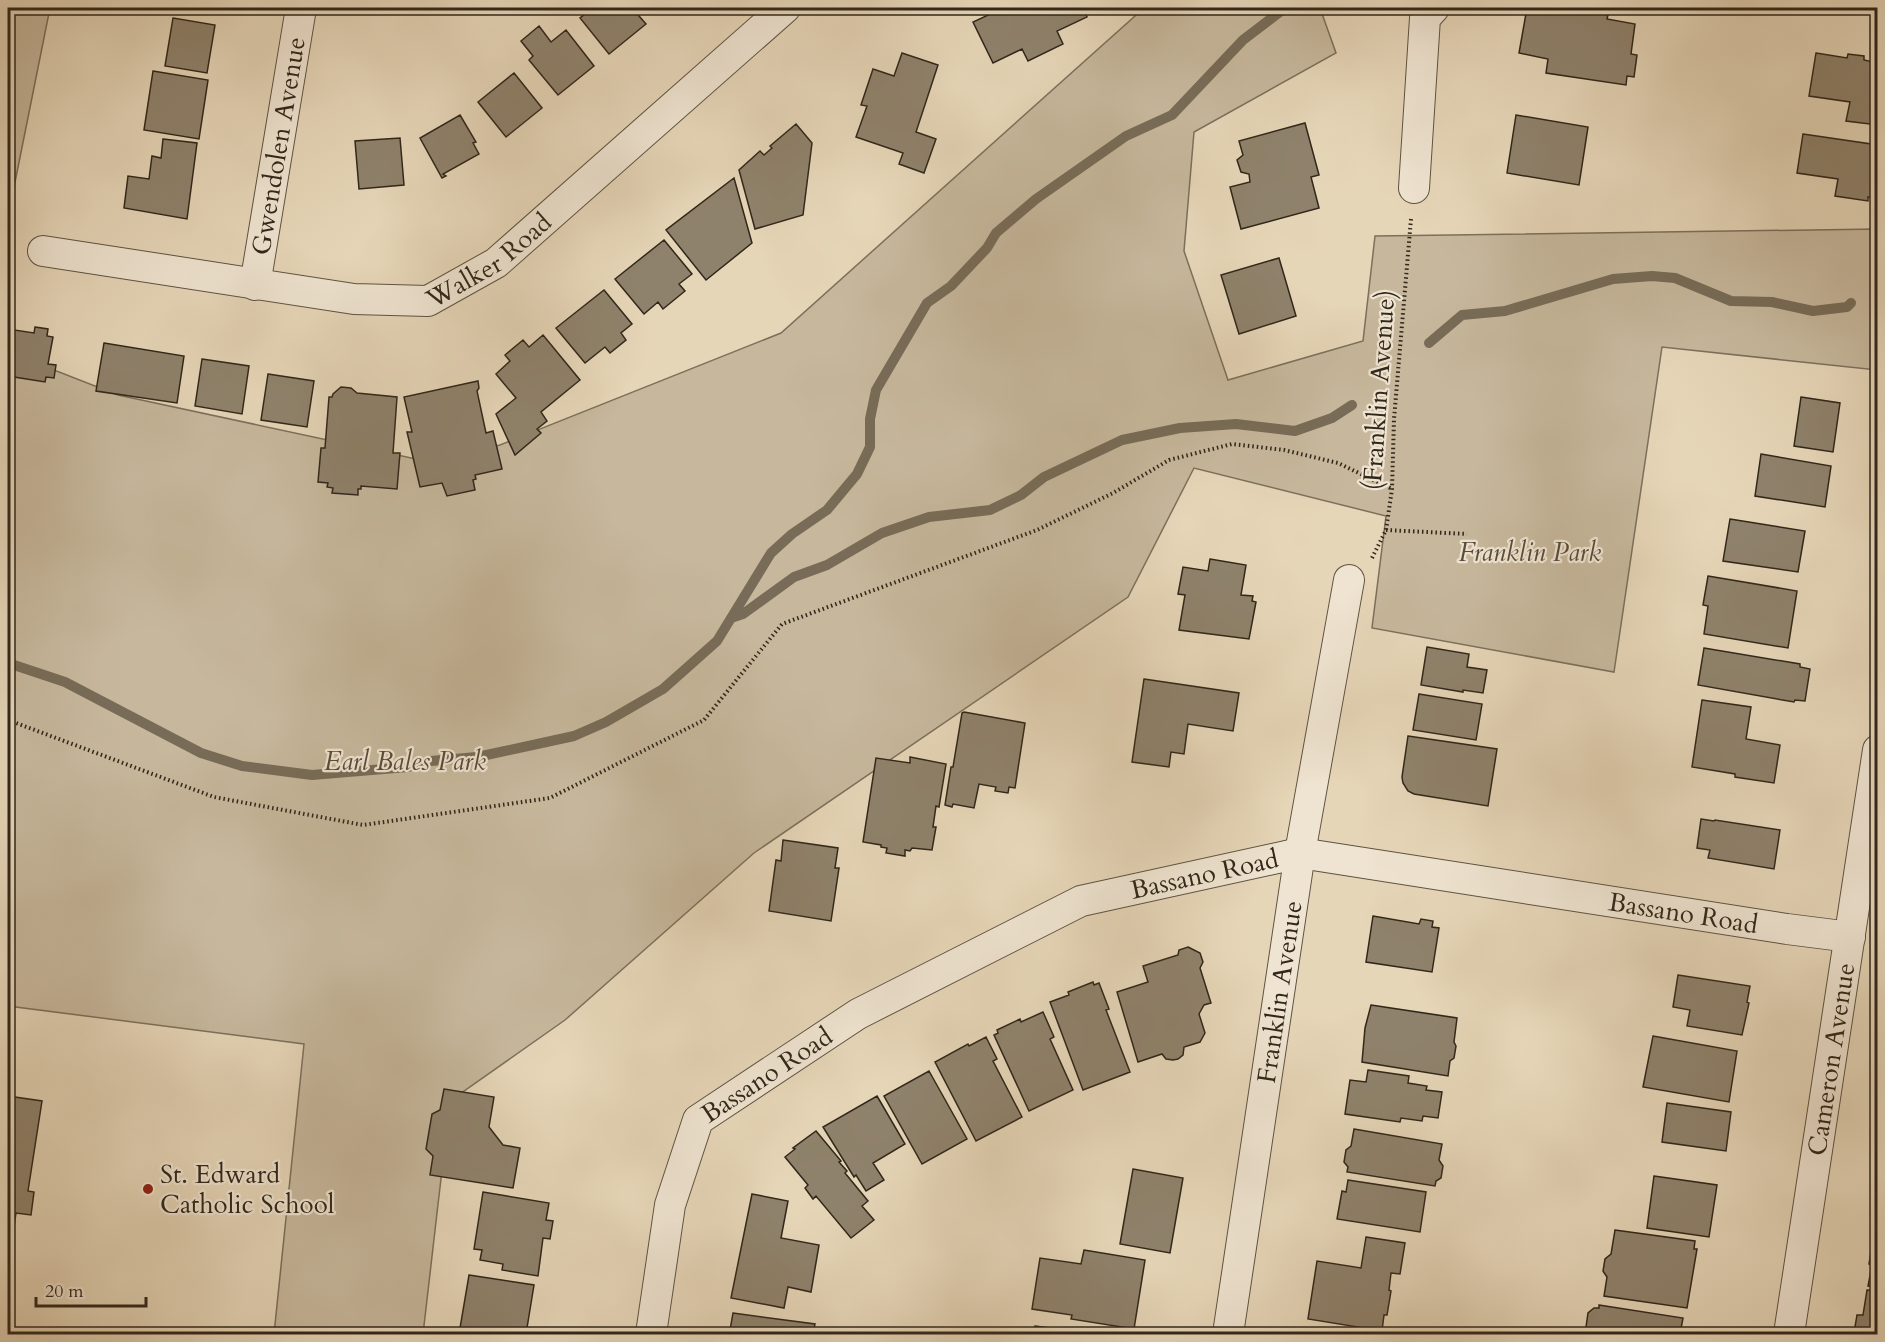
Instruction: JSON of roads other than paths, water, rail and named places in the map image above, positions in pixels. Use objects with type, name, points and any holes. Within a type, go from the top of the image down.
[{"type":"street","name":"Gwendolen Avenue","points":[[255,285],[301,8]]},
{"type":"street","name":"Walker Road","points":[[43,251],[354,299],[428,301],[496,263],[785,8]]},
{"type":"street","points":[[1414,188],[1430,13]]},
{"type":"street","name":"Franklin Avenue","points":[[1228,1335],[1300,853],[1349,580]]},
{"type":"street","name":"Cameron Avenue","points":[[1789,1335],[1878,750]]},
{"type":"street","name":"Bassano Road","points":[[651,1335],[670,1204],[698,1120],[858,1014],[1081,901],[1300,853],[1850,937]]},
{"type":"waterway","points":[[8,663],[65,682],[201,753],[242,766],[312,775],[408,767],[431,761],[477,757],[574,736],[606,722],[663,689],[717,641],[771,553],[792,534],[827,510],[857,474],[870,447],[870,419],[876,390],[927,303],[951,286],[987,248],[996,233],[1036,199],[1126,136],[1172,115],[1243,40],[1285,8]]},
{"type":"waterway","points":[[1429,343],[1462,315],[1505,311],[1613,279],[1652,276],[1675,278],[1731,301],[1772,302],[1813,311],[1847,307],[1851,303]]},
{"type":"waterway","points":[[731,618],[743,614],[794,577],[827,565],[882,533],[929,517],[990,510],[1021,495],[1044,477],[1122,440],[1180,428],[1236,424],[1295,431],[1332,418],[1352,405]]},
{"type":"place","name":"St. Edward Catholic School","points":[[148,1189]]},
{"type":"park label","name":"Franklin Park","points":[[1530,552]]},
{"type":"park label","name":"Earl Bales Park","points":[[405,761]]}]
